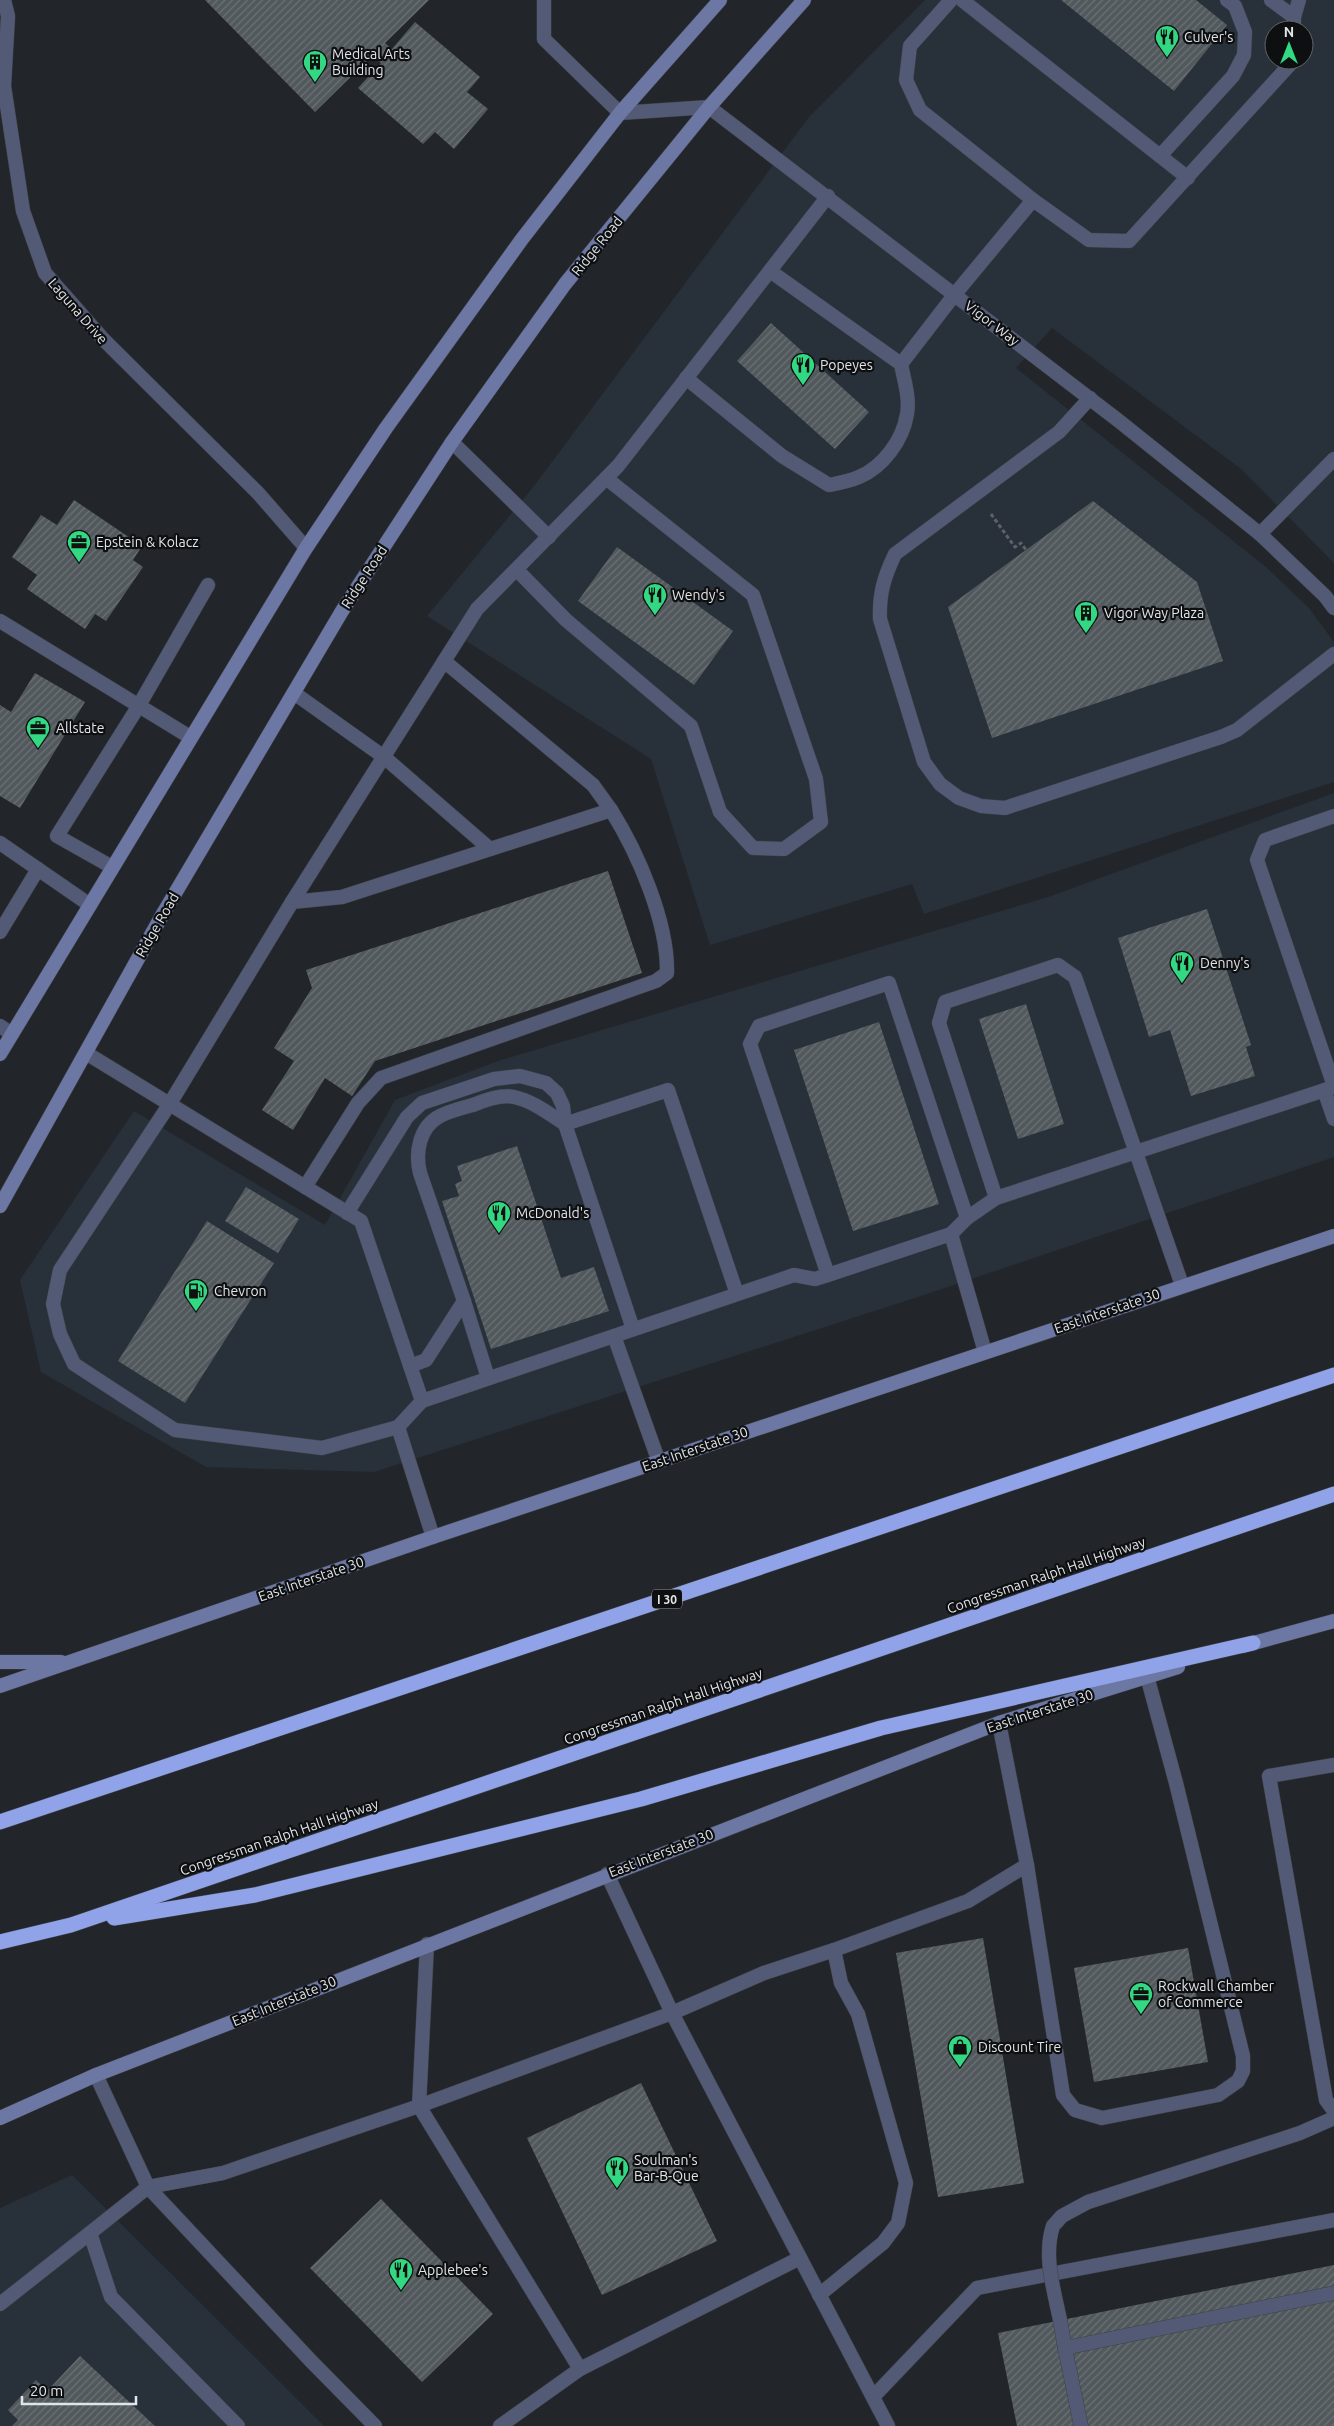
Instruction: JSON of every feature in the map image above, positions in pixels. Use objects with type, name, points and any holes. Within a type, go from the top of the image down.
[{"type":"highway","name":"I 30","points":[[0,1822],[1334,1375]]},
{"type":"highway","name":"Congressman Ralph Hall Highway","points":[[0,1942],[71,1925],[1334,1494]]},
{"type":"highway","points":[[71,1925],[254,1895],[641,1800],[881,1728],[1253,1643]]},
{"type":"main road","points":[[0,1054],[6,1030],[90,905],[306,548],[386,428],[516,247],[620,113],[720,0]]},
{"type":"main road","name":"Ridge Road","points":[[0,1206],[164,912],[342,611],[452,442],[565,284],[709,106],[804,0]]},
{"type":"main road","name":"East Interstate 30","points":[[0,1686],[433,1537],[1182,1285],[1334,1236]]},
{"type":"main road","name":"East Interstate 30","points":[[0,2118],[96,2075],[427,1944],[999,1723],[1253,1643],[1334,1622]]},
{"type":"main road","points":[[0,1662],[74,1662]]},
{"type":"main road","points":[[0,2110],[96,2075]]},
{"type":"street","name":"Laguna Drive","points":[[4,0],[8,16],[4,86],[23,211],[45,273],[102,340],[258,493],[306,548]]},
{"type":"street","points":[[544,0],[544,39],[620,113],[709,106]]},
{"type":"street","points":[[950,0],[910,46],[906,80],[920,110],[1033,200],[1089,240],[1129,241],[1285,70]]},
{"type":"street","points":[[962,0],[1188,178]]},
{"type":"street","points":[[1160,156],[1233,76],[1244,55],[1245,32],[1235,6],[1227,0]]},
{"type":"street","points":[[1270,0],[1290,20]]},
{"type":"street","points":[[1295,20],[1299,0]]},
{"type":"street","name":"Vigor Way","points":[[709,106],[1090,398],[1260,534],[1325,596],[1334,608]]},
{"type":"street","points":[[828,196],[606,478],[477,609],[292,902],[169,1105],[60,1270],[53,1304],[60,1334],[74,1364],[175,1430],[322,1448],[398,1427],[422,1401],[794,1275],[815,1279],[951,1234],[967,1218],[996,1198],[1331,1087]]},
{"type":"street","points":[[901,364],[955,294],[1033,200]]},
{"type":"street","points":[[686,378],[782,456],[829,485],[859,478],[878,466],[893,449],[908,414],[907,392],[901,364],[770,271]]},
{"type":"street","points":[[1090,398],[1059,432],[895,554],[884,577],[879,599],[880,619],[924,762],[940,784],[959,798],[980,806],[1005,808],[1212,740],[1237,730],[1334,654]]},
{"type":"street","points":[[452,442],[549,537]]},
{"type":"street","points":[[1260,534],[1334,459]]},
{"type":"street","points":[[517,570],[566,620],[691,726],[720,812],[753,848],[784,849],[821,822],[816,779],[753,595],[606,478]]},
{"type":"street","points":[[112,867],[57,836],[138,707],[208,585]]},
{"type":"street","points":[[0,621],[190,737]]},
{"type":"street","points":[[305,1188],[358,1103],[381,1078],[656,981],[667,973],[668,953],[648,882],[612,810],[593,785],[444,662]]},
{"type":"street","points":[[294,693],[384,757],[490,848]]},
{"type":"street","points":[[292,902],[342,897],[612,810]]},
{"type":"street","points":[[1334,816],[1265,840],[1257,860],[1331,1087],[1334,1119]]},
{"type":"street","points":[[0,842],[90,905]]},
{"type":"street","points":[[0,932],[38,869]]},
{"type":"street","points":[[996,1198],[939,1023],[944,1002],[1058,965],[1075,977],[1182,1285]]},
{"type":"street","points":[[828,1275],[750,1044],[759,1026],[890,983],[967,1218]]},
{"type":"street","points":[[86,1052],[169,1105],[361,1221],[422,1401]]},
{"type":"street","points":[[347,1213],[406,1117],[422,1103],[494,1079],[520,1076],[546,1083],[557,1093],[563,1106],[565,1124],[633,1329]]},
{"type":"street","points":[[565,1124],[668,1090],[737,1294]]},
{"type":"street","points":[[488,1378],[418,1166],[419,1145],[427,1127],[439,1116],[491,1098],[512,1096],[532,1103],[565,1124]]},
{"type":"street","points":[[951,1234],[985,1352]]},
{"type":"street","points":[[410,1366],[426,1360],[464,1301]]},
{"type":"street","points":[[614,1336],[659,1462]]},
{"type":"street","points":[[398,1427],[433,1537]]},
{"type":"street","points":[[999,1723],[1027,1865],[1063,2095],[1075,2110],[1102,2118],[1218,2095],[1238,2081],[1243,2071],[1243,2056],[1176,1782],[1147,1676]]},
{"type":"street","points":[[1334,1765],[1269,1776],[1326,2100],[1334,2111]]},
{"type":"street","points":[[0,2304],[148,2187],[223,2173],[419,2106],[672,2013],[764,1973],[834,1950],[968,1901],[1027,1865]]},
{"type":"street","points":[[607,1874],[672,2013],[888,2426]]},
{"type":"street","points":[[427,1944],[419,2106],[580,2369]]},
{"type":"street","points":[[819,2295],[883,2243],[898,2223],[906,2183],[858,2014],[841,1983],[834,1950]]},
{"type":"street","points":[[96,2075],[148,2187],[311,2361],[375,2426]]},
{"type":"street","points":[[1080,2426],[1050,2270],[1048,2241],[1052,2226],[1062,2216],[1088,2202],[1300,2133],[1334,2118]]},
{"type":"street","points":[[872,2397],[977,2288],[1334,2220]]},
{"type":"street","points":[[90,2233],[111,2297],[238,2426]]},
{"type":"street","points":[[500,2426],[580,2369],[800,2258]]},
{"type":"street","points":[[1065,2348],[1334,2293]]},
{"type":"path","points":[[1002,530],[1016,547],[1021,544],[1026,550]]},
{"type":"shaded area","points":[[925,0],[1334,0],[1334,563],[1241,469],[1052,328],[1016,368],[1266,567],[1309,608],[1334,642],[1334,782],[924,914],[912,884],[710,945],[651,759],[427,616],[534,486],[809,117]]},
{"type":"shaded area","points":[[1334,793],[1334,1157],[921,1296],[374,1472],[206,1467],[41,1372],[20,1280],[134,1111],[325,1225],[395,1100],[498,1061],[1048,897]]},
{"type":"shaded area","points":[[72,2175],[324,2426],[0,2426],[0,2208]]},
{"type":"building","points":[[205,0],[429,0],[385,43],[392,49],[415,22],[480,77],[467,92],[488,109],[454,149],[435,132],[423,144],[358,88],[381,63],[373,55],[315,112]]},
{"type":"building","name":"Culver's","points":[[1061,0],[1196,0],[1227,25],[1174,91]]},
{"type":"building","name":"Popeyes","points":[[771,323],[869,412],[835,449],[737,361]]},
{"type":"building","name":"Epstein & Kolacz","points":[[74,500],[142,546],[133,560],[143,567],[106,621],[95,614],[85,629],[27,589],[37,575],[12,557],[41,515],[57,525]]},
{"type":"building","name":"Vigor Way Plaza","points":[[1093,501],[1197,582],[1223,661],[992,738],[948,607]]},
{"type":"building","name":"Wendy's","points":[[617,547],[733,631],[694,685],[578,601]]},
{"type":"building","points":[[35,673],[85,702],[20,808],[0,796],[0,705],[11,712]]},
{"type":"building","points":[[608,871],[642,973],[375,1061],[352,1096],[325,1078],[293,1130],[262,1110],[294,1061],[274,1048],[312,988],[306,970]]},
{"type":"building","name":"Denny's","points":[[1207,909],[1251,1045],[1246,1047],[1255,1076],[1191,1096],[1170,1030],[1149,1037],[1118,938]]},
{"type":"building","points":[[1026,1004],[1064,1124],[1018,1139],[979,1019]]},
{"type":"building","points":[[879,1022],[939,1204],[853,1231],[794,1050]]},
{"type":"building","name":"McDonald's","points":[[517,1146],[561,1278],[594,1267],[609,1311],[491,1349],[442,1201],[459,1196],[455,1184],[462,1181],[457,1166]]},
{"type":"building","points":[[246,1187],[299,1219],[278,1253],[225,1221]]},
{"type":"building","name":"Chevron","points":[[207,1221],[274,1263],[185,1403],[118,1361]]},
{"type":"building","name":"Discount Tire","points":[[983,1938],[1024,2183],[938,2197],[896,1953]]},
{"type":"building","name":"Rockwall Chamber of Commerce","points":[[1188,1948],[1208,2062],[1094,2082],[1074,1968]]},
{"type":"building","points":[[641,2083],[717,2241],[602,2295],[527,2138]]},
{"type":"building","name":"Applebee's","points":[[381,2199],[493,2314],[422,2382],[310,2268]]},
{"type":"building","points":[[1334,2265],[1334,2426],[1017,2426],[998,2333]]},
{"type":"building","points":[[80,2356],[155,2426],[12,2426],[18,2420],[8,2410],[36,2380],[47,2391]]},
{"type":"place","name":"Culver's","points":[[1167,58]]},
{"type":"place","name":"Medical Arts Building","points":[[315,83]]},
{"type":"place","name":"Popeyes","points":[[803,386]]},
{"type":"place","name":"Epstein & Kolacz","points":[[79,563]]},
{"type":"place","name":"Wendy's","points":[[655,616]]},
{"type":"place","name":"Vigor Way Plaza","points":[[1086,634]]},
{"type":"place","name":"Allstate","points":[[38,749]]},
{"type":"place","name":"Denny's","points":[[1182,984]]},
{"type":"place","name":"McDonald's","points":[[499,1234]]},
{"type":"place","name":"Chevron","points":[[196,1312]]},
{"type":"place","name":"Rockwall Chamber of Commerce","points":[[1141,2015]]},
{"type":"place","name":"Discount Tire","points":[[960,2068]]},
{"type":"place","name":"Soulman's Bar-B-Que","points":[[617,2189]]},
{"type":"place","name":"Applebee's","points":[[401,2291]]}]
